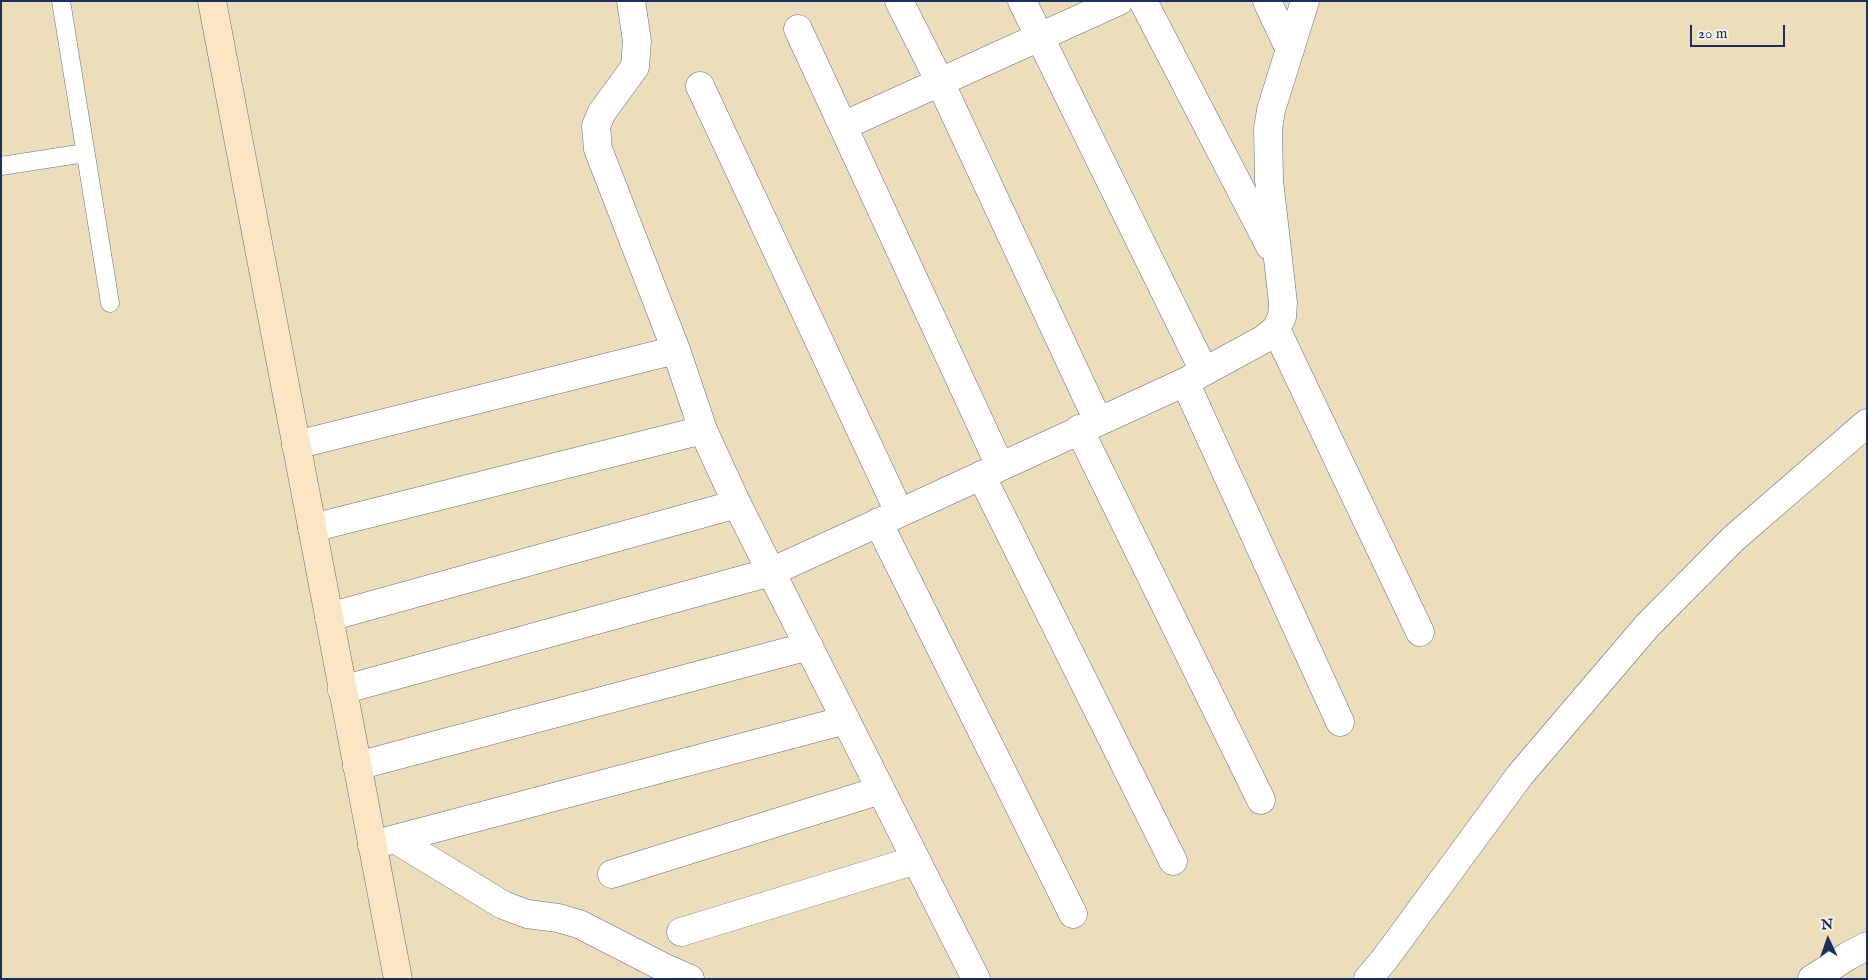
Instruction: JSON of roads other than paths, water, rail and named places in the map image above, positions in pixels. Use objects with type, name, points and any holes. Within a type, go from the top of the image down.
[{"type":"street","points":[[212,1],[357,766],[384,842],[382,896],[398,979]]},
{"type":"street","points":[[631,1],[637,41],[635,67],[602,112],[596,126],[598,149],[676,350],[703,430],[737,504],[976,979]]},
{"type":"street","points":[[899,1],[940,82],[1089,425],[1261,800]]},
{"type":"street","points":[[1022,1],[1194,376],[1340,722]]},
{"type":"street","points":[[843,126],[1119,1]]},
{"type":"street","points":[[1142,1],[1279,262]]},
{"type":"street","points":[[1267,1],[1290,50]]},
{"type":"street","points":[[342,690],[771,572],[1194,376],[1264,339],[1276,329],[1282,317],[1283,303],[1269,180],[1268,129],[1271,110],[1305,1]]},
{"type":"street","points":[[798,29],[843,126],[990,471],[1173,861]]},
{"type":"street","points":[[700,86],[888,517],[1073,914]]},
{"type":"street","points":[[1276,329],[1420,632]]},
{"type":"street","points":[[296,444],[676,350]]},
{"type":"street","points":[[1368,979],[1520,775],[1646,626],[1733,539],[1867,423]]},
{"type":"street","points":[[312,528],[703,430]]},
{"type":"street","points":[[329,617],[737,504]]},
{"type":"street","points":[[357,766],[809,646]]},
{"type":"street","points":[[384,842],[846,720]]},
{"type":"street","points":[[612,874],[882,790]]},
{"type":"street","points":[[384,842],[503,905],[527,914],[558,918],[579,924],[690,979]]},
{"type":"street","points":[[681,932],[916,860]]},
{"type":"street","points":[[1812,979],[1867,946]]},
{"type":"lane","points":[[61,1],[110,303]]},
{"type":"lane","points":[[1,166],[85,153]]}]
